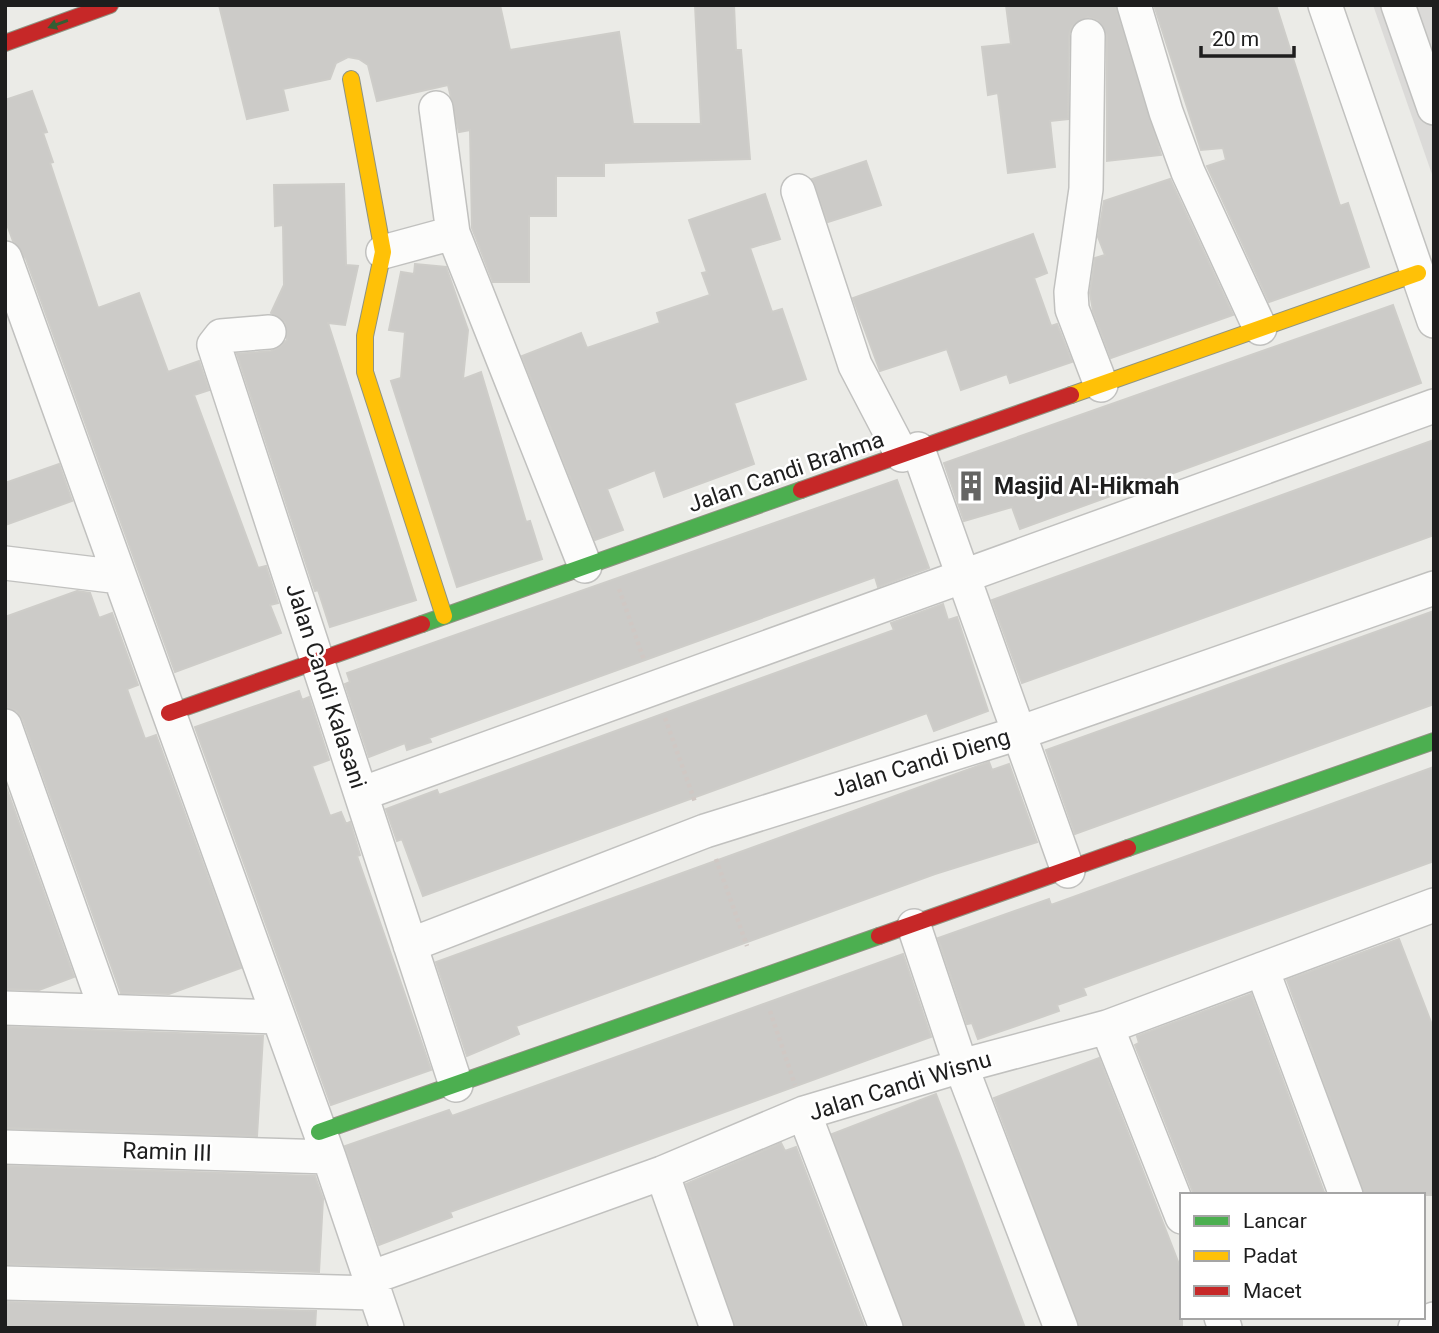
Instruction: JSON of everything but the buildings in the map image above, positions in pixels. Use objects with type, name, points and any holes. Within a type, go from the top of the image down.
[{"type":"street","points":[[5,43],[110,5]]},
{"type":"street","points":[[1134,5],[1166,112],[1188,172],[1260,328]]},
{"type":"street","points":[[1325,5],[1434,321]]},
{"type":"street","points":[[1398,5],[1431,94]]},
{"type":"street","points":[[1087,36],[1086,189],[1071,292],[1072,309],[1101,385]]},
{"type":"street","points":[[351,79],[383,252],[365,336],[366,372],[444,616]]},
{"type":"street","points":[[436,108],[453,233],[585,566]]},
{"type":"street","points":[[798,191],[855,365],[910,452],[964,576],[1068,871]]},
{"type":"street","points":[[383,252],[453,233]]},
{"type":"street","points":[[5,258],[324,1145],[387,1328]]},
{"type":"street","name":"Jalan Candi Brahma","points":[[169,713],[1418,273]]},
{"type":"street","name":"Jalan Candi Kalasani","points":[[268,332],[218,336],[214,345],[456,1085]]},
{"type":"street","points":[[361,794],[1434,406]]},
{"type":"street","points":[[5,563],[120,577]]},
{"type":"street","name":"Jalan Candi Dieng","points":[[410,945],[705,831],[1019,733],[1434,588]]},
{"type":"street","points":[[5,726],[106,1010]]},
{"type":"street","points":[[324,1145],[456,1085],[1434,741]]},
{"type":"street","name":"Jalan Candi Wisnu","points":[[372,1285],[662,1173],[804,1113],[961,1066],[1107,1027],[1433,909]]},
{"type":"street","points":[[914,926],[961,1066],[1061,1328]]},
{"type":"street","points":[[1262,969],[1345,1193]]},
{"type":"street","points":[[5,1008],[278,1017]]},
{"type":"street","points":[[1107,1027],[1180,1212]]},
{"type":"street","points":[[804,1113],[886,1328]]},
{"type":"street","name":"Ramin III","points":[[5,1147],[324,1145]]},
{"type":"street","points":[[662,1173],[717,1328]]},
{"type":"street","points":[[5,1283],[372,1285]]},
{"type":"street","points":[[1415,1328],[1434,1319]]},
{"type":"shaded area","points":[[1373,5],[1434,5],[1434,180]]},
{"type":"traffic: fast","points":[[422,624],[801,490]]},
{"type":"traffic: fast","points":[[1128,848],[1434,741]]},
{"type":"traffic: fast","points":[[319,1132],[879,936]]},
{"type":"traffic: slow","points":[[351,79],[383,252],[365,336],[365,372],[444,616]]},
{"type":"traffic: slow","points":[[1071,395],[1418,273]]},
{"type":"traffic: jam","points":[[5,43],[110,5]]},
{"type":"traffic: jam","points":[[801,490],[1071,395]]},
{"type":"traffic: jam","points":[[169,713],[422,624]]},
{"type":"traffic: jam","points":[[879,936],[1128,848]]},
{"type":"place","name":"Masjid Al-Hikmah","points":[[971,486]]}]
